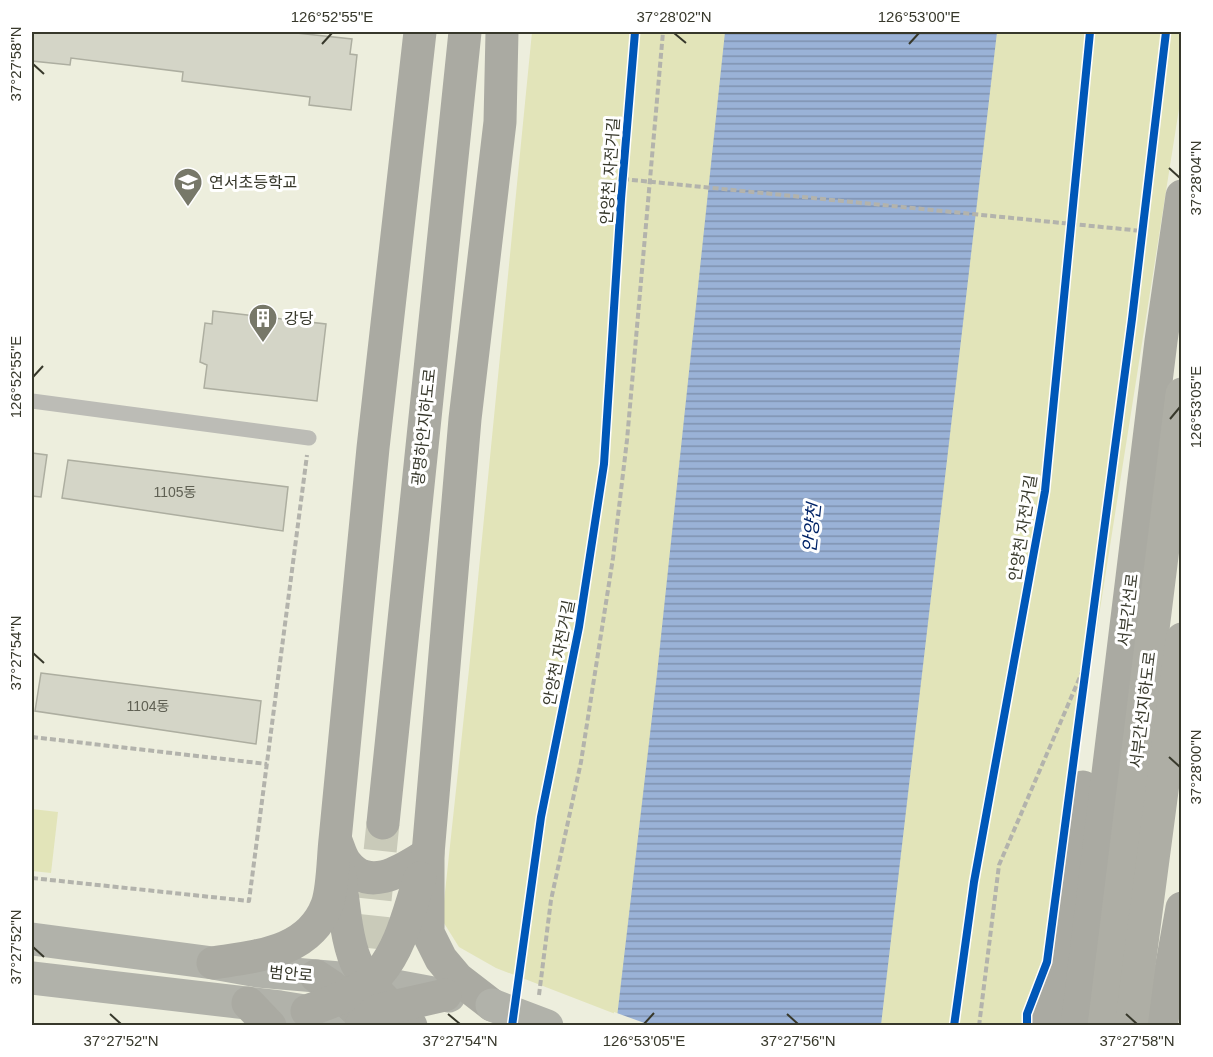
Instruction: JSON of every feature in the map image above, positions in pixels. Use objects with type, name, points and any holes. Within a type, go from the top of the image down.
[{"type":"highway","name":"서부간선지하도로","points":[[1104,1026],[1182,394]]},
{"type":"highway","name":"서부간선지하도로","points":[[1131,1026],[1182,639]]},
{"type":"main road","points":[[213,963],[270,954],[303,938],[315,926],[327,904],[373,448],[420,32]]},
{"type":"main road","name":"광명하안지하도로","points":[[383,823],[465,32]]},
{"type":"main road","points":[[492,1005],[452,971],[441,958],[428,933],[428,854],[465,419],[500,122],[502,32]]},
{"type":"main road","name":"서부간선로","points":[[1077,1026],[1161,341],[1182,196]]},
{"type":"main road","points":[[1049,1014],[1096,696],[1148,387],[1161,341]]},
{"type":"main road","points":[[335,840],[345,862],[357,873],[371,878],[395,874],[428,854]]},
{"type":"main road","points":[[335,840],[346,923],[356,961],[354,1007],[379,1022],[445,995]]},
{"type":"main road","points":[[307,1011],[355,989],[379,973],[397,946],[428,854]]},
{"type":"main road","points":[[1161,1026],[1182,908]]},
{"type":"main road","name":"범안로","points":[[32,939],[258,971],[316,976],[355,989]]},
{"type":"main road","name":"범안로","points":[[32,978],[259,1014],[307,1011],[379,1022]]},
{"type":"main road","points":[[355,989],[445,995],[543,1014]]},
{"type":"lane","points":[[32,401],[309,438]]},
{"type":"path","points":[[543,1014],[551,900],[581,762],[613,558],[627,440],[663,32]]},
{"type":"path","points":[[1072,767],[1166,32]]},
{"type":"path","points":[[623,179],[1142,231]]},
{"type":"path","points":[[1069,236],[1071,213]]},
{"type":"path","points":[[32,878],[249,901],[309,438]]},
{"type":"path","points":[[979,1026],[999,865],[1085,664]]},
{"type":"path","points":[[32,737],[267,764]]},
{"type":"green space","points":[[532,32],[1181,32],[1181,96],[1086,698],[1048,1025],[644,1025],[496,968],[459,947],[442,920]]},
{"type":"green space","points":[[32,809],[58,812],[51,873],[32,871]]},
{"type":"water","name":"안양천","points":[[725,32],[997,32],[881,1025],[616,1026],[657,674]]},
{"type":"pier","points":[[614,1012],[650,1025],[613,1026]]},
{"type":"building","points":[[32,32],[287,32],[352,39],[350,54],[357,55],[351,110],[309,105],[310,97],[182,81],[183,72],[71,58],[70,65],[32,61]]},
{"type":"building","name":"강당","points":[[213,311],[326,324],[317,401],[204,388],[207,365],[200,362],[205,323],[212,324]]},
{"type":"building","points":[[32,453],[47,455],[41,497],[32,496]]},
{"type":"building","points":[[68,460],[288,487],[283,531],[62,498]]},
{"type":"building","points":[[41,673],[261,701],[256,744],[35,711]]},
{"type":"tunnel","points":[[365,997],[383,823]]},
{"type":"cycle path","name":"안양천 자전거길","points":[[512,1026],[541,817],[579,627],[604,464],[621,199],[635,32]]},
{"type":"cycle path","name":"안양천 자전거길","points":[[954,1026],[974,882],[1045,491],[1090,32]]},
{"type":"cycle path","points":[[1027,1026],[1027,1014],[1047,962],[1132,319],[1166,32]]},
{"type":"place","name":"연서초등학교","points":[[188,208]]},
{"type":"place","name":"강당","points":[[263,344]]}]
